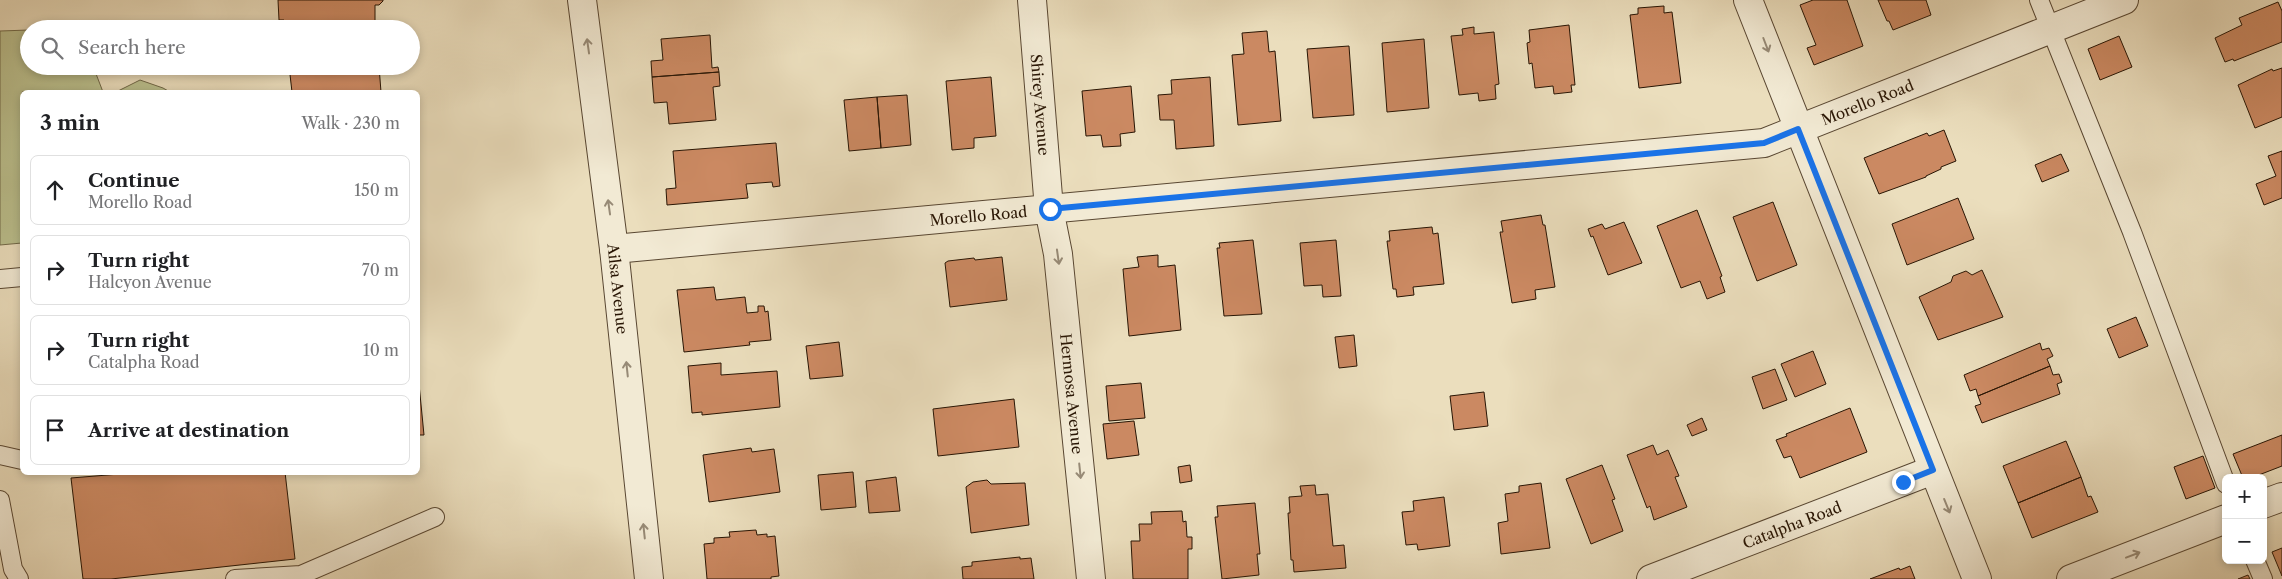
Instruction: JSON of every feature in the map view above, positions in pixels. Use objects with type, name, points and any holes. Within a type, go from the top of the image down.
[{"type":"street","name":"Ailsa Avenue","points":[[582,0],[614,249],[650,579]]},
{"type":"street","name":"Shirey Avenue","points":[[1032,0],[1050,209]]},
{"type":"street","points":[[1748,0],[1977,579]]},
{"type":"street","name":"Morello Road","points":[[614,249],[1764,143],[2124,0]]},
{"type":"street","name":"Hermosa Avenue","points":[[1050,209],[1058,254],[1091,579]]},
{"type":"street","name":"Catalpha Road","points":[[1651,579],[1933,470]]},
{"type":"street","points":[[2267,503],[2282,497]]},
{"type":"street","points":[[2071,579],[2222,521]]},
{"type":"lane","points":[[2039,0],[2132,232],[2222,474]]},
{"type":"lane","points":[[0,279],[20,277]]},
{"type":"lane","points":[[0,455],[20,460]]},
{"type":"lane","points":[[0,500],[13,569],[19,579]]},
{"type":"lane","points":[[235,579],[301,576],[435,517]]},
{"type":"lane","points":[[2257,564],[2263,579]]},
{"type":"green space","points":[[20,30],[20,75],[96,75],[102,90],[20,90],[20,243],[0,245],[0,31]]},
{"type":"green space","points":[[140,80],[166,90],[120,90]]},
{"type":"building","points":[[278,0],[383,0],[379,5],[375,5],[375,20],[279,20]]},
{"type":"building","points":[[1813,0],[1847,0],[1863,46],[1814,65],[1807,48],[1816,45],[1800,5]]},
{"type":"building","points":[[1878,0],[1926,0],[1931,15],[1893,30]]},
{"type":"building","points":[[2278,2],[2282,11],[2282,42],[2234,61],[2233,59],[2225,62],[2215,38],[2242,25],[2239,18]]},
{"type":"building","points":[[1664,6],[1664,13],[1672,12],[1681,83],[1639,88],[1630,15],[1638,14],[1638,8]]},
{"type":"building","points":[[1569,25],[1575,85],[1571,85],[1572,92],[1554,94],[1553,86],[1535,88],[1532,63],[1529,64],[1527,43],[1530,42],[1529,30]]},
{"type":"building","points":[[1474,27],[1474,34],[1494,32],[1499,84],[1495,85],[1496,99],[1479,101],[1478,93],[1459,95],[1451,36],[1463,35],[1462,29]]},
{"type":"building","points":[[1267,31],[1269,52],[1275,51],[1281,121],[1238,125],[1232,55],[1244,54],[1242,33]]},
{"type":"building","points":[[710,35],[712,68],[718,67],[719,72],[652,77],[651,61],[663,60],[661,39]]},
{"type":"building","points":[[2119,36],[2132,67],[2100,80],[2088,49]]},
{"type":"building","points":[[1424,39],[1429,108],[1387,112],[1382,43]]},
{"type":"building","points":[[1349,46],[1354,115],[1313,118],[1307,49]]},
{"type":"building","points":[[2282,68],[2282,117],[2255,128],[2238,85],[2272,69],[2273,71]]},
{"type":"building","points":[[719,72],[720,86],[713,87],[716,120],[669,124],[667,102],[654,103],[652,77]]},
{"type":"building","points":[[290,75],[380,75],[381,90],[292,90]]},
{"type":"building","points":[[991,77],[996,136],[974,138],[974,148],[952,150],[946,81]]},
{"type":"building","points":[[1210,77],[1214,146],[1176,149],[1174,120],[1160,120],[1158,95],[1172,94],[1171,80]]},
{"type":"building","points":[[1131,86],[1135,132],[1120,134],[1121,146],[1103,147],[1101,135],[1086,136],[1082,91]]},
{"type":"building","points":[[907,95],[911,145],[881,148],[877,97]]},
{"type":"building","points":[[877,97],[881,148],[849,151],[844,100]]},
{"type":"building","points":[[1944,130],[1956,161],[1941,167],[1941,169],[1926,177],[1879,194],[1864,158],[1927,133],[1929,136]]},
{"type":"building","points":[[776,143],[780,186],[773,187],[772,182],[746,184],[748,198],[667,205],[666,189],[676,188],[673,151]]},
{"type":"building","points":[[2282,151],[2282,198],[2264,205],[2256,184],[2276,176],[2268,156]]},
{"type":"building","points":[[2061,154],[2069,171],[2042,182],[2035,165]]},
{"type":"building","points":[[1958,198],[1974,239],[1907,265],[1892,224]]},
{"type":"building","points":[[1773,202],[1797,265],[1757,281],[1733,217]]},
{"type":"building","points":[[1697,210],[1722,276],[1720,277],[1725,292],[1707,299],[1700,281],[1681,288],[1657,226]]},
{"type":"building","points":[[1541,215],[1543,225],[1545,225],[1555,287],[1535,290],[1536,299],[1512,303],[1500,232],[1503,232],[1501,221]]},
{"type":"building","points":[[1624,222],[1642,263],[1608,275],[1593,236],[1591,237],[1588,229],[1602,224],[1605,229]]},
{"type":"building","points":[[1432,227],[1433,234],[1438,233],[1444,284],[1413,287],[1414,295],[1397,297],[1396,289],[1393,289],[1387,241],[1390,241],[1389,231]]},
{"type":"building","points":[[1253,240],[1262,314],[1224,316],[1217,248],[1220,248],[1219,243]]},
{"type":"building","points":[[1336,240],[1341,296],[1323,297],[1322,285],[1304,286],[1300,243]]},
{"type":"building","points":[[1158,255],[1158,267],[1175,265],[1181,330],[1129,336],[1123,269],[1139,267],[1137,257]]},
{"type":"building","points":[[1002,257],[1007,300],[950,307],[945,263],[974,258],[975,260]]},
{"type":"building","points":[[1982,270],[2003,317],[1938,340],[1919,297],[1951,282],[1953,276],[1966,271],[1972,275]]},
{"type":"building","points":[[714,287],[716,300],[745,297],[747,313],[758,312],[758,306],[764,306],[765,312],[768,311],[771,340],[749,342],[750,345],[684,352],[677,290]]},
{"type":"building","points":[[2136,317],[2148,346],[2119,358],[2107,329]]},
{"type":"building","points":[[1354,335],[1357,366],[1339,368],[1335,337]]},
{"type":"building","points":[[839,342],[843,376],[810,379],[806,346]]},
{"type":"building","points":[[2040,343],[2042,350],[2049,348],[2053,356],[2047,359],[2050,366],[1978,396],[1976,389],[1970,391],[1964,375]]},
{"type":"building","points":[[1813,351],[1826,384],[1795,397],[1781,364]]},
{"type":"building","points":[[721,363],[721,375],[777,371],[780,407],[702,415],[702,412],[692,413],[688,366]]},
{"type":"building","points":[[2050,366],[2053,375],[2059,374],[2062,382],[2057,384],[2060,394],[1982,423],[1975,406],[1981,404],[1978,396]]},
{"type":"building","points":[[1775,369],[1787,400],[1763,409],[1752,377]]},
{"type":"building","points":[[1141,383],[1145,418],[1109,421],[1106,386]]},
{"type":"building","points":[[1484,392],[1488,426],[1454,430],[1450,396]]},
{"type":"building","points":[[420,394],[424,435],[420,435]]},
{"type":"building","points":[[1014,399],[1019,447],[938,456],[933,409]]},
{"type":"building","points":[[1850,408],[1867,452],[1800,478],[1791,456],[1784,458],[1776,440],[1787,436],[1786,434]]},
{"type":"building","points":[[1702,418],[1707,430],[1692,436],[1687,425]]},
{"type":"building","points":[[1134,421],[1139,455],[1107,459],[1103,424]]},
{"type":"building","points":[[2282,435],[2282,466],[2261,474],[2241,474],[2233,454]]},
{"type":"building","points":[[2066,441],[2081,477],[2018,503],[2003,466]]},
{"type":"building","points":[[1653,445],[1657,455],[1668,450],[1679,476],[1675,477],[1687,507],[1654,520],[1650,506],[1647,508],[1627,455]]},
{"type":"building","points":[[751,448],[752,452],[774,449],[780,492],[709,502],[703,455]]},
{"type":"building","points":[[2203,456],[2215,488],[2186,499],[2174,467]]},
{"type":"building","points":[[1190,465],[1192,481],[1180,483],[1178,467]]},
{"type":"building","points":[[1602,465],[1615,499],[1612,500],[1623,531],[1591,544],[1566,479]]},
{"type":"building","points":[[853,472],[856,507],[821,510],[818,475]]},
{"type":"building","points":[[108,475],[285,475],[295,559],[111,579],[83,579],[71,478]]},
{"type":"building","points":[[896,477],[900,511],[869,513],[866,481]]},
{"type":"building","points":[[2081,477],[2088,497],[2091,496],[2098,512],[2032,538],[2018,503]]},
{"type":"building","points":[[987,480],[991,484],[1025,483],[1029,525],[971,533],[966,487],[973,482]]},
{"type":"building","points":[[1541,483],[1550,548],[1501,554],[1498,523],[1508,521],[1505,494],[1519,492],[1519,486]]},
{"type":"building","points":[[1315,485],[1316,495],[1328,494],[1333,546],[1344,545],[1346,568],[1294,572],[1293,560],[1291,560],[1288,513],[1290,513],[1289,497],[1302,496],[1300,486]]},
{"type":"building","points":[[1444,497],[1450,546],[1418,550],[1417,544],[1406,545],[1402,512],[1414,511],[1413,501]]},
{"type":"building","points":[[1255,503],[1260,554],[1257,554],[1259,575],[1222,579],[1215,517],[1218,517],[1217,506]]},
{"type":"building","points":[[1182,511],[1183,522],[1186,521],[1187,537],[1192,537],[1192,549],[1188,549],[1188,579],[1133,579],[1131,541],[1140,541],[1139,524],[1152,524],[1151,512]]},
{"type":"building","points":[[756,530],[757,535],[767,534],[767,537],[775,536],[779,576],[771,577],[771,579],[707,579],[704,544],[714,543],[714,538],[730,537],[729,532]]},
{"type":"building","points":[[2282,548],[2282,576],[2272,552]]},
{"type":"building","points":[[1020,557],[1020,559],[1031,558],[1034,579],[963,579],[962,567],[972,566],[972,562]]},
{"type":"building","points":[[1910,566],[1915,579],[1870,579],[1899,568],[1900,570]]},
{"type":"building","points":[[2248,575],[2250,579],[2238,579]]},
{"type":"route","points":[[1050,209],[1764,143],[1798,129],[1933,470],[1903,482]]}]
